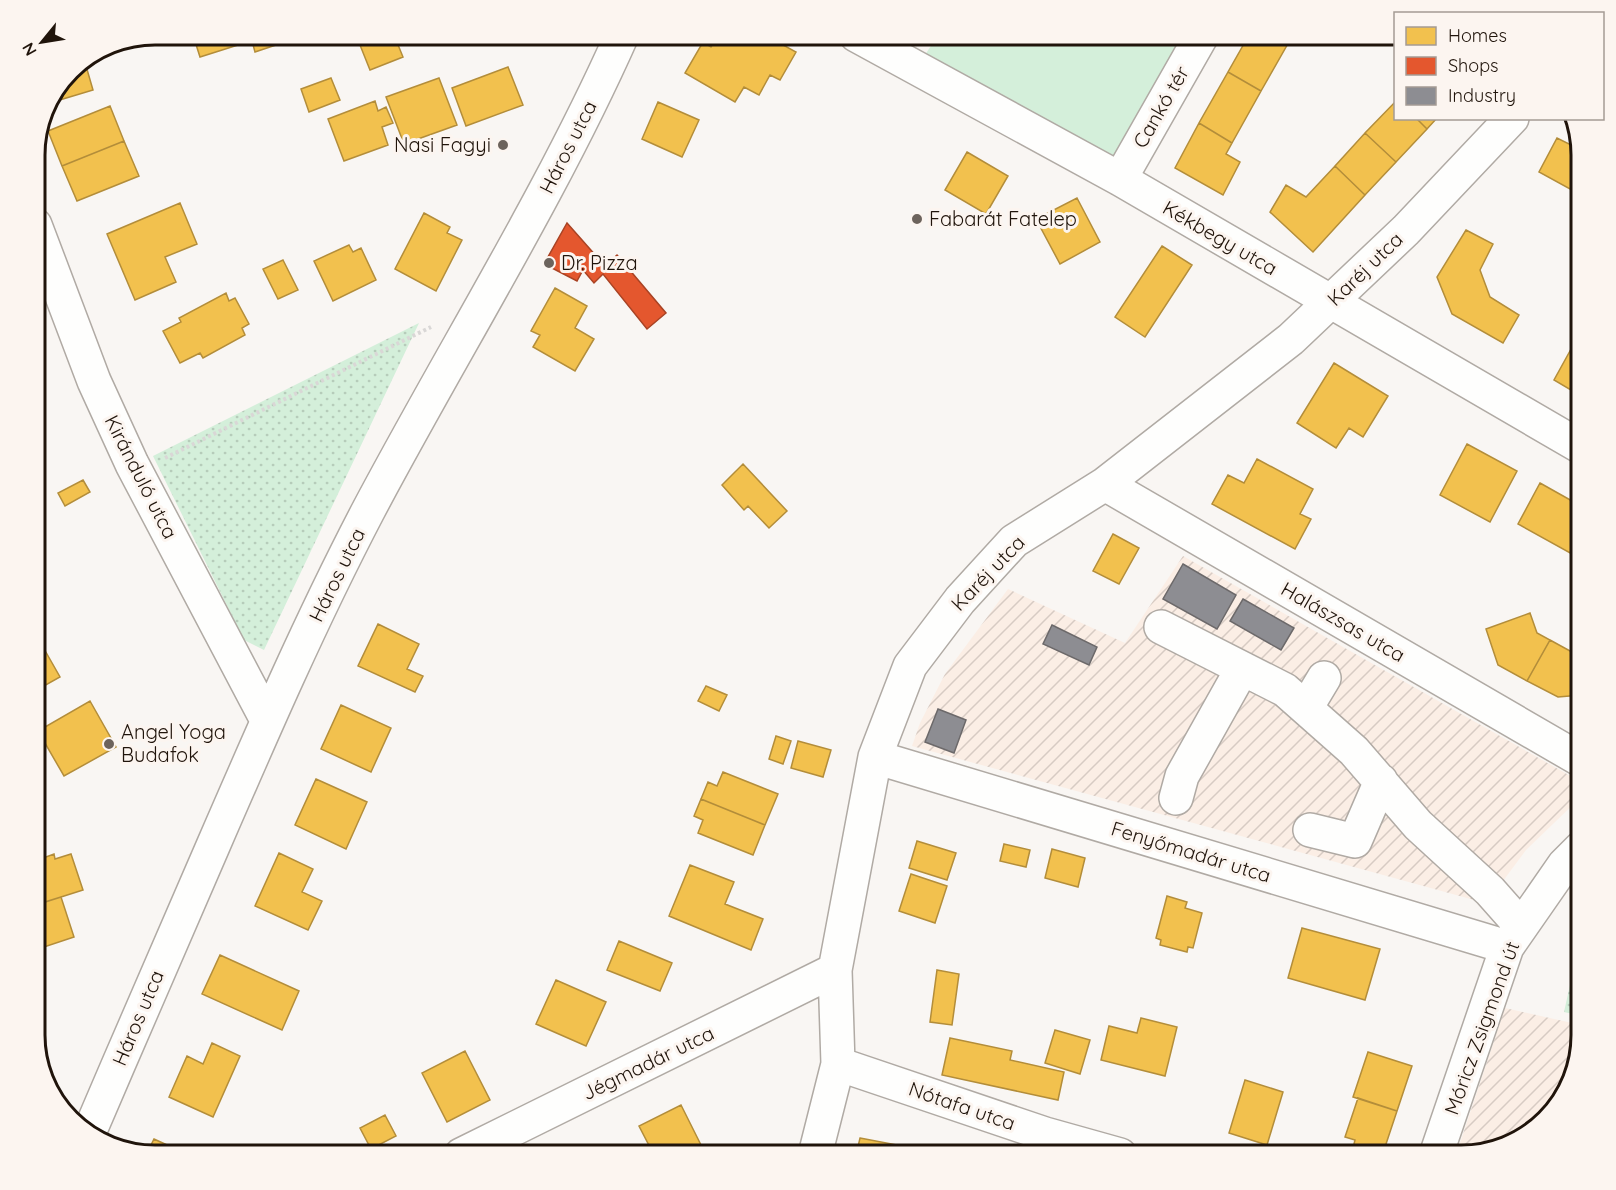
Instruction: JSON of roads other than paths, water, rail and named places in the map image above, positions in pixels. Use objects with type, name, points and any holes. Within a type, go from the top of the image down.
[{"type":"street","name":"Háros utca","points":[[92,1125],[267,720],[322,602],[363,521],[559,166],[600,85],[617,45]]},
{"type":"street","name":"Cankó tér","points":[[1120,179],[1196,45]]},
{"type":"street","name":"Kékbegy utca","points":[[905,46],[1120,179],[1571,441]]},
{"type":"street","name":"Karéj utca","points":[[818,1145],[838,1064],[835,970],[874,758],[910,666],[960,600],[1014,541],[1105,484],[1291,339],[1406,230],[1510,120]]},
{"type":"street","name":"Kiránduló utca","points":[[45,251],[94,381],[132,464],[267,720]]},
{"type":"street","name":"Halászsas utca","points":[[1105,484],[1571,754]]},
{"type":"street","points":[[1161,627],[1285,690],[1306,708],[1354,751],[1418,825],[1490,891],[1514,937]]},
{"type":"street","points":[[1176,798],[1182,776],[1242,669]]},
{"type":"street","points":[[1306,708],[1324,678]]},
{"type":"street","name":"Fenyőmadár utca","points":[[874,758],[1514,937]]},
{"type":"street","points":[[1310,830],[1355,841],[1381,782]]},
{"type":"street","name":"Móricz Zsigmond út","points":[[1440,1145],[1514,937],[1571,858]]},
{"type":"street","name":"Jégmadár utca","points":[[481,1145],[835,970]]},
{"type":"street","name":"Nótafa utca","points":[[838,1064],[1045,1134],[1084,1145]]},
{"type":"place","name":"Nasi Fagyi","points":[[503,145]]},
{"type":"place","name":"Fabarát Fatelep","points":[[917,219]]},
{"type":"place","name":"Dr. Pizza","points":[[549,263]]},
{"type":"place","name":"Angel Yoga Budafok","points":[[109,744]]}]
